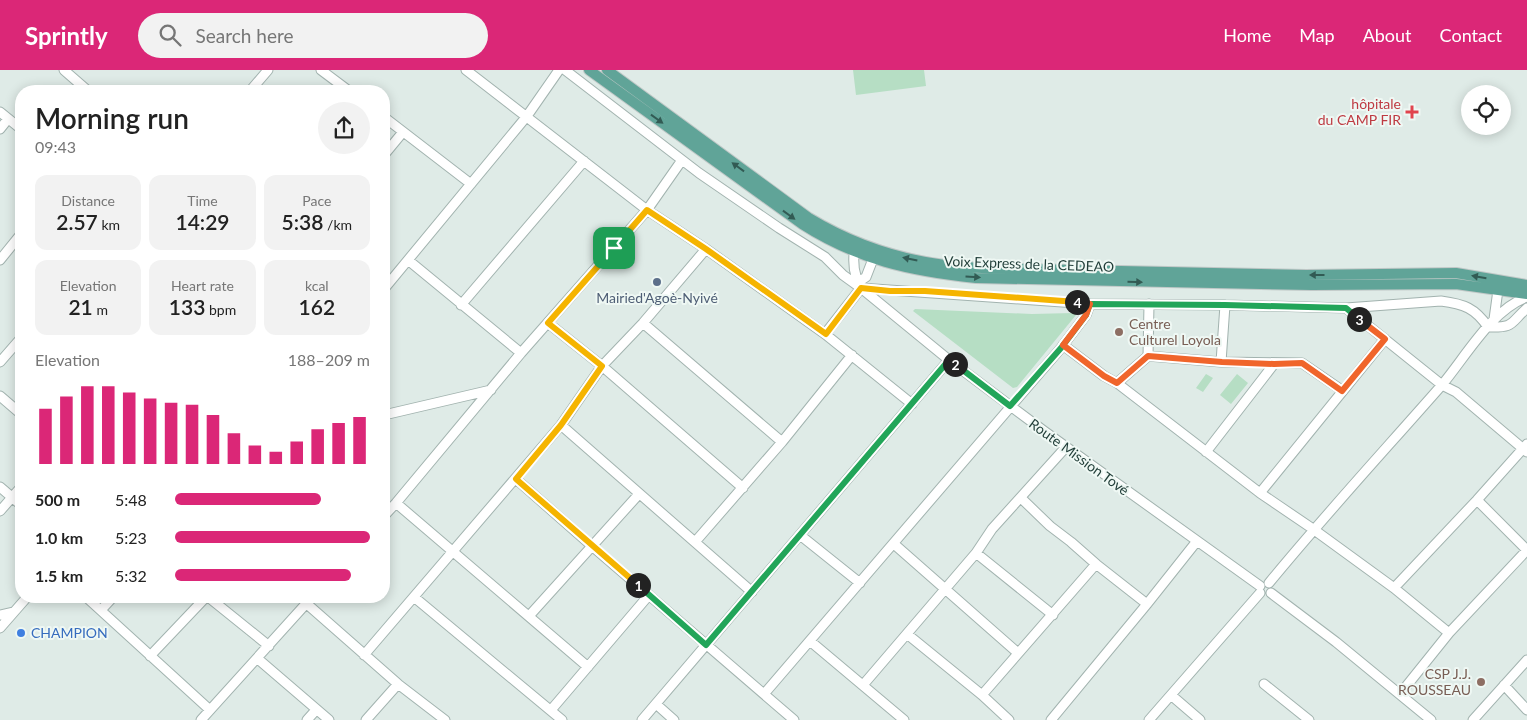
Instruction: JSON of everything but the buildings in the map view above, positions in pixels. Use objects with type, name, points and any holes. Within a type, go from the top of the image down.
[{"type":"main road","points":[[590,70],[645,104],[809,218],[841,236],[855,247],[949,267],[1306,275],[1456,272],[1524,291]]},
{"type":"main road","points":[[607,70],[645,104]]},
{"type":"main road","name":"Voix Express de la CEDEAO","points":[[855,247],[873,259],[920,271],[976,278],[1312,286],[1456,284],[1498,290],[1524,291]]},
{"type":"main road","points":[[1456,272],[1456,284]]},
{"type":"street","points":[[64,70],[81,85]]},
{"type":"street","points":[[255,85],[268,70]]},
{"type":"street","points":[[322,70],[342,85]]},
{"type":"street","points":[[466,70],[647,210],[706,249],[826,334],[912,404]]},
{"type":"street","points":[[390,282],[527,116],[559,70]]},
{"type":"street","name":"Route Mission Tové","points":[[565,70],[682,160],[778,228],[825,257],[842,276],[861,284],[949,360],[1010,406],[1263,587]]},
{"type":"street","points":[[0,112],[15,125]]},
{"type":"street","points":[[0,129],[8,120]]},
{"type":"street","points":[[390,122],[471,184]]},
{"type":"street","points":[[390,148],[403,132]]},
{"type":"street","points":[[462,305],[584,160]]},
{"type":"street","points":[[390,510],[520,353],[647,210],[682,160]]},
{"type":"street","points":[[0,260],[15,241]]},
{"type":"street","points":[[855,247],[856,276],[861,284]]},
{"type":"street","points":[[364,655],[561,425],[602,366],[644,323],[706,249]]},
{"type":"street","points":[[826,334],[866,277],[873,259]]},
{"type":"street","points":[[408,260],[520,353]]},
{"type":"street","points":[[861,284],[1090,304],[1346,308],[1441,301],[1468,306],[1501,328],[1511,325],[1527,308]]},
{"type":"street","points":[[1491,323],[1498,290]]},
{"type":"street","points":[[1149,720],[1313,529],[1442,384],[1491,323],[1520,300],[1524,291]]},
{"type":"street","points":[[764,694],[1063,345],[1086,315],[1090,304]]},
{"type":"street","points":[[1148,356],[1149,304]]},
{"type":"street","points":[[1222,362],[1225,305]]},
{"type":"street","points":[[1346,308],[1526,448],[1394,588]]},
{"type":"street","points":[[548,323],[602,366],[743,488]]},
{"type":"street","points":[[644,323],[782,442]]},
{"type":"street","points":[[1260,493],[1385,339]]},
{"type":"street","points":[[0,362],[15,345]]},
{"type":"street","points":[[1063,345],[1104,376],[1117,383],[1260,493],[1394,588],[1449,633]]},
{"type":"street","points":[[695,542],[782,442],[852,354]]},
{"type":"street","points":[[1117,383],[1148,356],[1222,362],[1302,363],[1342,391]]},
{"type":"street","points":[[642,720],[949,360]]},
{"type":"street","points":[[1206,452],[1274,364]]},
{"type":"street","points":[[390,414],[491,390]]},
{"type":"street","points":[[0,396],[15,409]]},
{"type":"street","points":[[561,425],[752,592]]},
{"type":"street","points":[[863,685],[976,553],[992,529],[1066,447]]},
{"type":"street","points":[[516,479],[794,720]]},
{"type":"street","points":[[0,487],[15,500]]},
{"type":"street","points":[[0,511],[15,494]]},
{"type":"street","points":[[529,616],[639,494]]},
{"type":"street","points":[[1021,498],[1050,526],[1148,604]]},
{"type":"street","points":[[1400,694],[1449,633],[1527,550],[1478,500]]},
{"type":"street","points":[[396,503],[588,667]]},
{"type":"street","points":[[800,535],[860,583]]},
{"type":"street","points":[[1050,720],[1148,604],[1197,541]]},
{"type":"street","points":[[894,544],[1018,653]]},
{"type":"street","points":[[976,553],[1053,615]]},
{"type":"street","points":[[982,695],[1096,564]]},
{"type":"street","points":[[1263,587],[1265,596],[1271,593],[1336,642],[1431,720]]},
{"type":"street","points":[[551,710],[649,595]]},
{"type":"street","points":[[414,597],[562,720]]},
{"type":"street","points":[[0,628],[22,603]]},
{"type":"street","points":[[93,603],[210,710]]},
{"type":"street","points":[[101,610],[108,603]]},
{"type":"street","points":[[150,656],[200,603]]},
{"type":"street","points":[[216,603],[268,646]]},
{"type":"street","points":[[202,720],[307,604],[398,684],[445,720]]},
{"type":"street","points":[[0,615],[14,612]]},
{"type":"street","points":[[907,634],[982,695],[1009,720]]},
{"type":"street","points":[[810,641],[904,720]]},
{"type":"street","points":[[258,659],[328,720]]},
{"type":"street","points":[[1473,720],[1527,660]]},
{"type":"street","points":[[366,720],[398,684]]},
{"type":"street","points":[[1264,684],[1303,718]]},
{"type":"street","points":[[1504,685],[1527,710]]},
{"type":"street","points":[[1171,695],[1200,720]]},
{"type":"street","points":[[656,704],[674,720]]},
{"type":"street","points":[[308,720],[316,710]]},
{"type":"green space","points":[[853,70],[924,70],[926,86],[856,95]]},
{"type":"green space","points":[[915,309],[1032,314],[1073,313],[1076,315],[1017,387],[1013,388],[913,311]]},
{"type":"green space","points":[[1206,374],[1213,378],[1203,392],[1196,388]]},
{"type":"green space","points":[[1237,374],[1248,383],[1231,404],[1220,395]]},
{"type":"place","name":"hôpitale du CAMP FIR","points":[[1412,112]]},
{"type":"place","name":"Mairied'Agoè-Nyivé","points":[[657,282]]},
{"type":"place","name":"Centre Culturel Loyola","points":[[1119,332]]},
{"type":"place","name":"CHAMPION","points":[[21,633]]},
{"type":"place","name":"CSP J.J. ROUSSEAU","points":[[1481,682]]},
{"type":"route","points":[[614,248],[548,323],[602,366],[561,425],[516,479],[706,645],[949,360],[1010,406],[1061,348],[1076,326],[1086,315],[1090,304],[1346,308],[1385,339],[1342,391],[1302,363],[1222,362],[1148,356],[1117,383],[1104,376],[1063,345],[1076,326],[1086,315],[1090,304],[861,288],[826,334],[706,249],[647,210],[614,248]]}]
